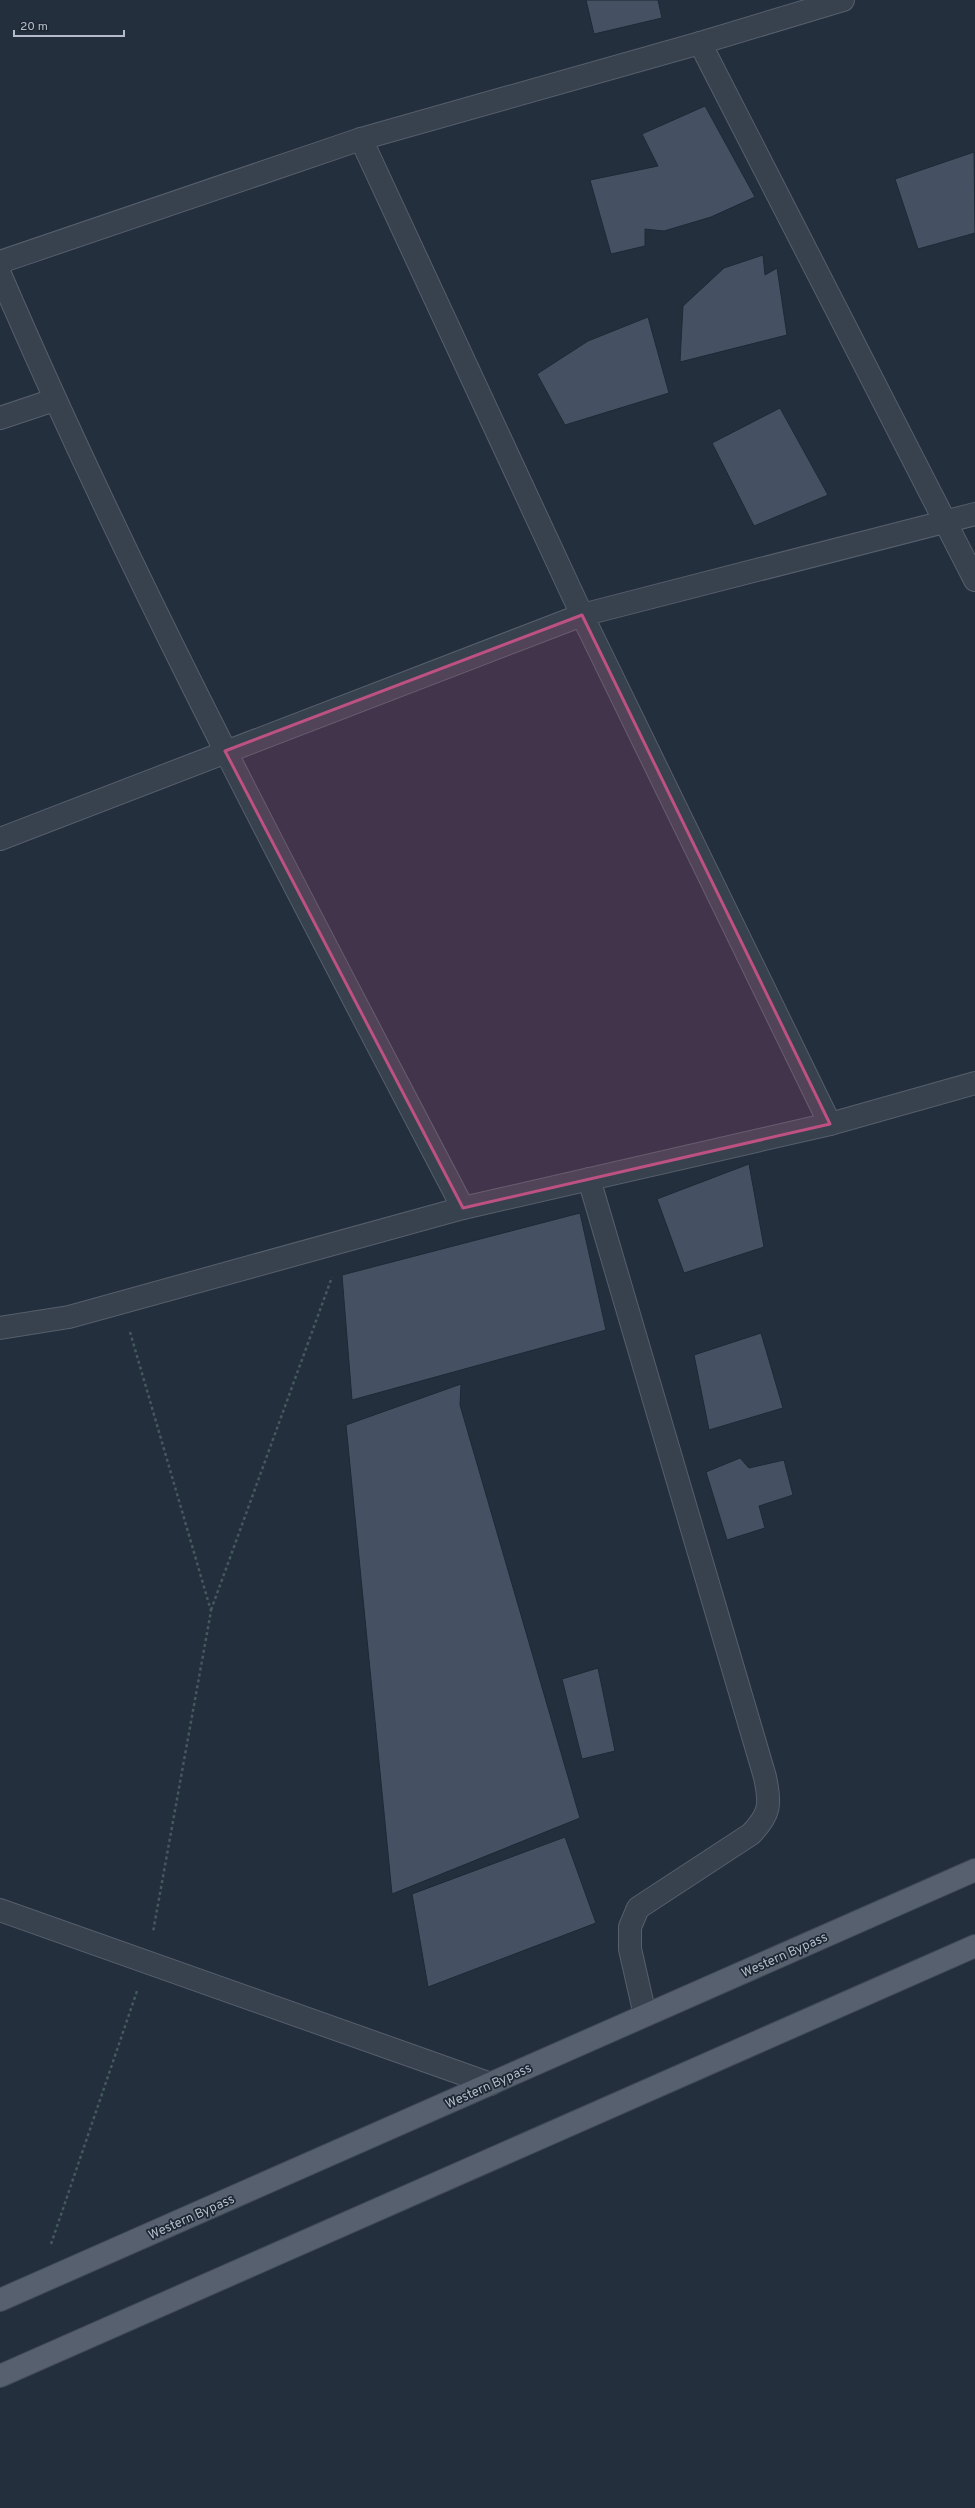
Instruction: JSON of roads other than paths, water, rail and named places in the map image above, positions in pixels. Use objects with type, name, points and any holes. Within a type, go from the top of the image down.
[{"type":"main road","name":"Western Bypass","points":[[0,2300],[975,1870]]},
{"type":"main road","points":[[0,2376],[975,1946]]},
{"type":"street","points":[[0,262],[361,139],[700,43],[843,0]]},
{"type":"street","points":[[700,43],[975,580]]},
{"type":"street","points":[[361,139],[582,615],[830,1124]]},
{"type":"street","points":[[0,274],[54,400],[225,751],[462,1208]]},
{"type":"street","points":[[0,418],[54,400]]},
{"type":"street","points":[[0,839],[225,751],[582,615],[975,514]]},
{"type":"street","points":[[0,1328],[69,1317],[462,1208],[830,1124],[975,1083]]},
{"type":"street","points":[[589,1179],[766,1777],[770,1801],[764,1820],[751,1834],[638,1908],[630,1927],[630,1949],[645,2016]]},
{"type":"street","points":[[0,1910],[491,2084]]}]
